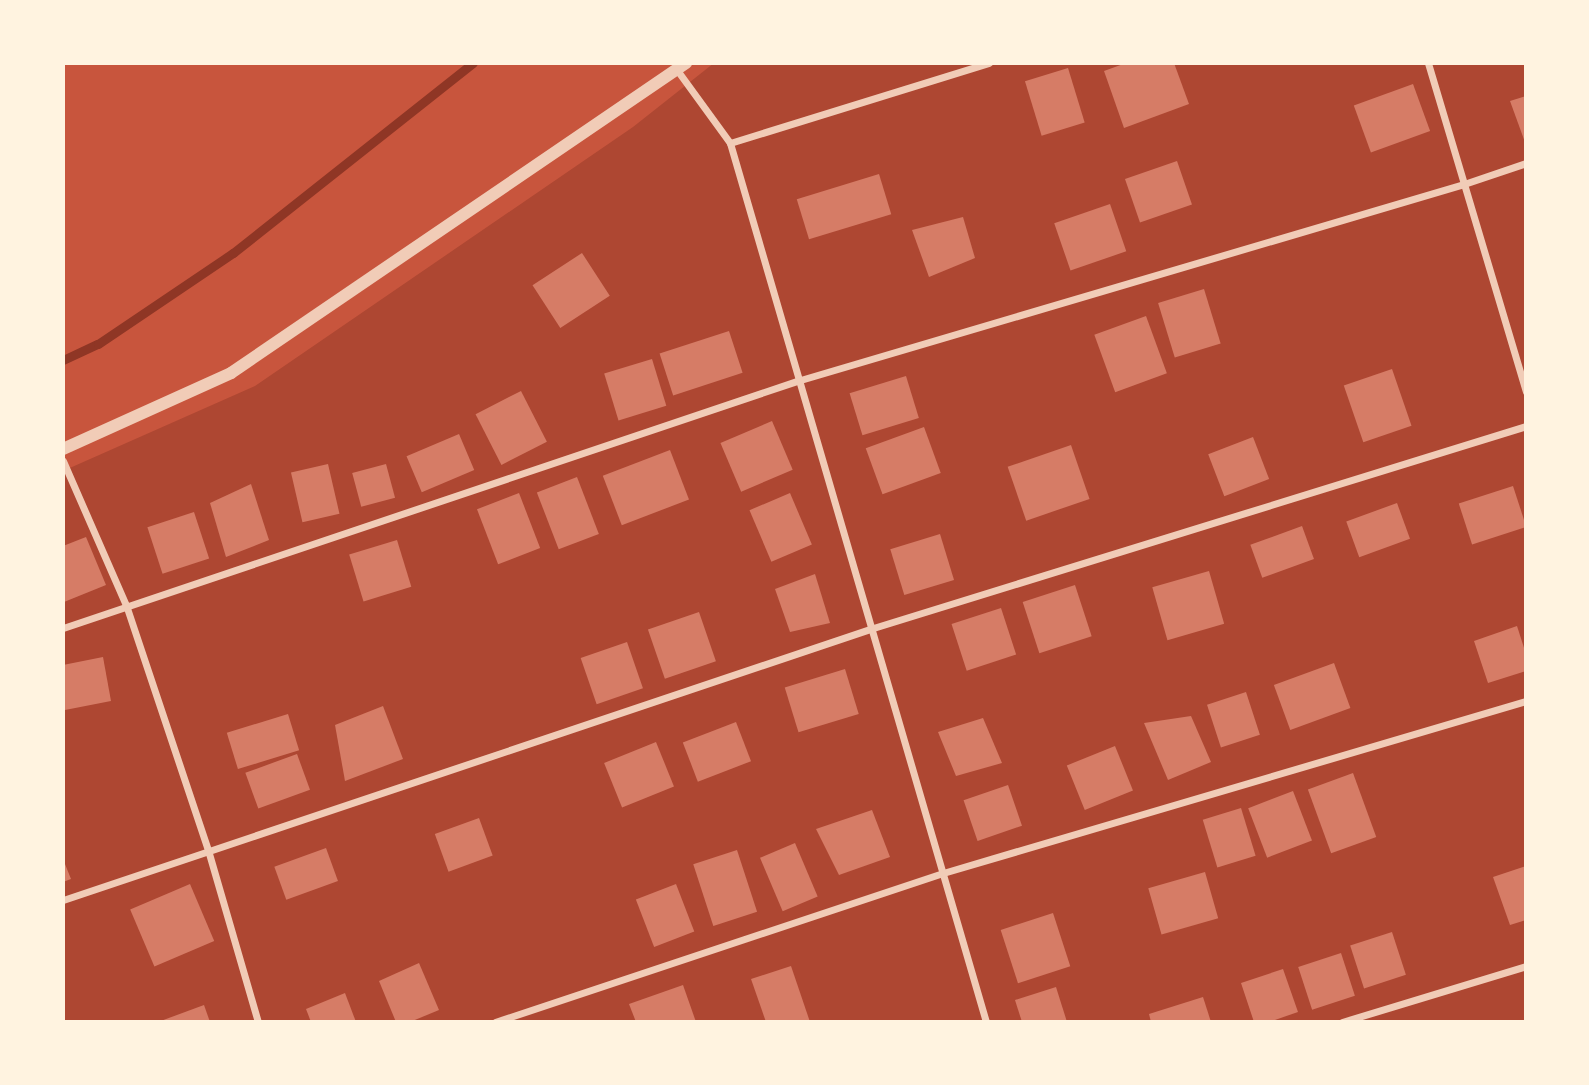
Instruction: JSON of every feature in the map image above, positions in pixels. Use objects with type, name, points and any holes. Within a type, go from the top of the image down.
[{"type":"street","points":[[730,143],[989,63]]},
{"type":"street","points":[[1428,63],[1526,392]]},
{"type":"street","points":[[63,449],[231,373],[681,67],[730,143],[797,381],[986,1022]]},
{"type":"street","points":[[63,628],[797,381],[1464,184],[1526,163]]},
{"type":"street","points":[[63,900],[870,629],[1526,426]]},
{"type":"street","points":[[63,461],[126,605],[208,850],[258,1022]]},
{"type":"street","points":[[495,1022],[943,873],[1526,701]]},
{"type":"street","points":[[1342,1022],[1526,966]]},
{"type":"shaded area","points":[[714,63],[1526,63],[1526,1022],[63,1022],[63,471],[255,386],[633,127]]},
{"type":"building","points":[[1126,63],[1174,63],[1189,104],[1124,128],[1104,71]]},
{"type":"building","points":[[1068,68],[1085,123],[1042,136],[1025,81]]},
{"type":"building","points":[[1413,84],[1430,131],[1371,153],[1354,106]]},
{"type":"building","points":[[1526,96],[1526,145],[1510,101]]},
{"type":"building","points":[[1177,161],[1192,204],[1140,222],[1125,179]]},
{"type":"building","points":[[879,174],[891,214],[809,239],[797,199]]},
{"type":"building","points":[[1110,204],[1126,251],[1070,270],[1054,223]]},
{"type":"building","points":[[963,217],[975,258],[929,277],[912,230]]},
{"type":"building","points":[[582,253],[610,296],[560,328],[533,285]]},
{"type":"building","points":[[1204,289],[1221,344],[1175,358],[1158,303]]},
{"type":"building","points":[[1146,316],[1167,373],[1115,392],[1094,335]]},
{"type":"building","points":[[729,331],[743,373],[673,395],[660,354]]},
{"type":"building","points":[[652,359],[666,406],[619,420],[604,374]]},
{"type":"building","points":[[1392,369],[1412,426],[1363,442],[1344,386]]},
{"type":"building","points":[[906,376],[919,418],[862,435],[850,393]]},
{"type":"building","points":[[521,391],[547,442],[501,465],[476,414]]},
{"type":"building","points":[[772,421],[793,470],[741,492],[720,443]]},
{"type":"building","points":[[924,427],[941,473],[882,494],[866,448]]},
{"type":"building","points":[[459,434],[474,470],[422,492],[407,456]]},
{"type":"building","points":[[1253,437],[1269,479],[1224,496],[1208,454]]},
{"type":"building","points":[[1071,445],[1090,499],[1026,521],[1008,467]]},
{"type":"building","points":[[670,450],[689,499],[622,525],[603,476]]},
{"type":"building","points":[[328,464],[339,514],[302,522],[291,473]]},
{"type":"building","points":[[386,464],[395,498],[361,507],[352,473]]},
{"type":"building","points":[[577,477],[599,534],[559,549],[537,492]]},
{"type":"building","points":[[251,484],[269,540],[226,557],[210,503]]},
{"type":"building","points":[[1513,486],[1526,527],[1472,545],[1459,504]]},
{"type":"building","points":[[519,493],[540,548],[498,564],[477,509]]},
{"type":"building","points":[[790,493],[812,545],[771,562],[749,510]]},
{"type":"building","points":[[1397,503],[1410,539],[1359,557],[1346,521]]},
{"type":"building","points":[[194,512],[209,559],[163,574],[147,527]]},
{"type":"building","points":[[1302,526],[1314,559],[1262,578],[1250,545]]},
{"type":"building","points":[[940,534],[954,580],[904,595],[890,549]]},
{"type":"building","points":[[86,537],[106,585],[64,602],[63,546]]},
{"type":"building","points":[[397,540],[411,587],[364,601],[349,555]]},
{"type":"building","points":[[1209,571],[1224,624],[1167,640],[1152,587]]},
{"type":"building","points":[[815,574],[830,623],[790,632],[775,589]]},
{"type":"building","points":[[1075,585],[1092,636],[1039,653],[1023,602]]},
{"type":"building","points":[[1001,608],[1016,655],[967,671],[952,624]]},
{"type":"building","points":[[699,612],[716,661],[665,679],[648,630]]},
{"type":"building","points":[[1517,626],[1526,654],[1526,671],[1488,683],[1474,641]]},
{"type":"building","points":[[627,642],[643,688],[597,704],[581,658]]},
{"type":"building","points":[[103,657],[111,701],[65,710],[63,665]]},
{"type":"building","points":[[1334,663],[1350,708],[1290,730],[1274,685]]},
{"type":"building","points":[[845,669],[859,714],[798,732],[785,687]]},
{"type":"building","points":[[1246,692],[1260,735],[1221,747],[1207,705]]},
{"type":"building","points":[[383,706],[403,759],[345,781],[335,725]]},
{"type":"building","points":[[288,714],[299,750],[238,769],[227,733]]},
{"type":"building","points":[[1191,716],[1211,762],[1168,780],[1144,723]]},
{"type":"building","points":[[983,718],[1002,763],[956,776],[938,732]]},
{"type":"building","points":[[736,722],[751,761],[698,782],[683,742]]},
{"type":"building","points":[[656,742],[674,787],[622,807],[604,763]]},
{"type":"building","points":[[1115,746],[1133,791],[1085,810],[1067,765]]},
{"type":"building","points":[[297,754],[310,790],[258,809],[245,773]]},
{"type":"building","points":[[1353,773],[1376,837],[1331,853],[1308,789]]},
{"type":"building","points":[[1008,785],[1022,826],[978,841],[964,800]]},
{"type":"building","points":[[1293,791],[1312,840],[1267,858],[1248,808]]},
{"type":"building","points":[[1241,808],[1256,856],[1217,868],[1203,820]]},
{"type":"building","points":[[872,810],[890,857],[839,875],[816,829]]},
{"type":"building","points":[[479,818],[493,856],[449,872],[435,834]]},
{"type":"building","points":[[795,843],[818,896],[783,911],[760,858]]},
{"type":"building","points":[[326,848],[338,881],[286,900],[274,867]]},
{"type":"building","points":[[737,850],[757,912],[713,926],[693,864]]},
{"type":"building","points":[[63,859],[71,879],[63,882]]},
{"type":"building","points":[[1526,866],[1526,920],[1510,925],[1493,877]]},
{"type":"building","points":[[1205,872],[1218,918],[1162,934],[1148,888]]},
{"type":"building","points":[[190,884],[214,941],[154,966],[130,909]]},
{"type":"building","points":[[676,884],[694,932],[654,947],[636,899]]},
{"type":"building","points":[[1053,913],[1070,966],[1018,983],[1001,930]]},
{"type":"building","points":[[1392,932],[1406,975],[1364,988],[1350,946]]},
{"type":"building","points":[[1341,953],[1355,996],[1312,1010],[1298,967]]},
{"type":"building","points":[[419,963],[439,1010],[410,1022],[396,1022],[379,981]]},
{"type":"building","points":[[791,966],[810,1022],[766,1022],[751,979]]},
{"type":"building","points":[[1283,969],[1298,1012],[1269,1022],[1254,1022],[1241,983]]},
{"type":"building","points":[[683,985],[696,1022],[636,1022],[629,1004]]},
{"type":"building","points":[[1056,987],[1067,1022],[1022,1022],[1015,1000]]},
{"type":"building","points":[[345,993],[356,1022],[311,1022],[306,1009]]},
{"type":"building","points":[[1203,997],[1211,1022],[1151,1022],[1149,1014]]},
{"type":"building","points":[[204,1005],[210,1022],[158,1022]]},
{"type":"waterway","points":[[63,360],[98,344],[233,253],[473,63]]}]
